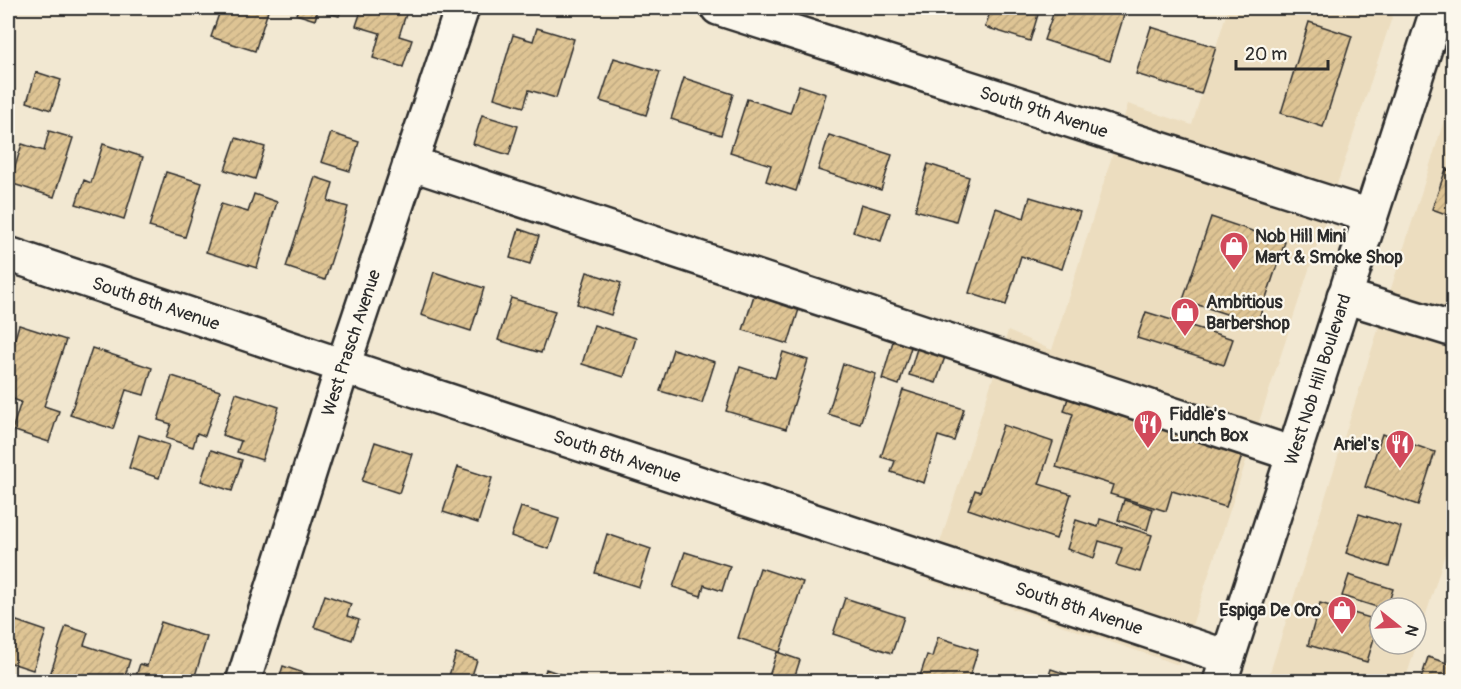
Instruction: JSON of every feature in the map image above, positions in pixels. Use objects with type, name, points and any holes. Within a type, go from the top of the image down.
[{"type":"street","name":"West Prasch Avenue","points":[[243,681],[343,366],[462,8]]},
{"type":"street","name":"South 9th Avenue","points":[[718,8],[1370,216]]},
{"type":"street","name":"West Nob Hill Boulevard","points":[[1224,669],[1438,8]]},
{"type":"street","points":[[410,163],[1293,454]]},
{"type":"street","name":"South 8th Avenue","points":[[8,254],[343,366],[1224,669]]},
{"type":"street","points":[[1344,297],[1454,330]]},
{"type":"shaded area","points":[[1228,8],[1395,8],[1179,665],[928,580],[1008,331],[1052,350],[1128,104],[1192,125]]},
{"type":"shaded area","points":[[1453,92],[1453,529],[1428,608],[1428,596],[1368,596],[1368,656],[1413,656],[1405,681],[1267,682]]},
{"type":"building","points":[[221,8],[269,8],[255,51],[211,37]]},
{"type":"building","points":[[299,8],[342,8],[339,16],[318,10],[315,20],[296,14]]},
{"type":"building","points":[[362,8],[408,8],[399,36],[412,40],[403,67],[373,58],[380,33],[356,26]]},
{"type":"building","points":[[985,8],[1040,8],[1030,41],[985,27],[991,9]]},
{"type":"building","points":[[1055,8],[1075,14],[1077,8],[1101,8],[1124,15],[1110,61],[1044,40]]},
{"type":"building","points":[[1309,22],[1352,36],[1323,127],[1281,113]]},
{"type":"building","points":[[1151,27],[1216,47],[1201,94],[1136,74]]},
{"type":"building","points":[[537,28],[574,39],[556,98],[529,90],[524,107],[494,98],[513,35],[533,41]]},
{"type":"building","points":[[614,58],[660,72],[646,115],[600,101]]},
{"type":"building","points":[[36,72],[61,80],[51,110],[27,102]]},
{"type":"building","points":[[684,78],[733,94],[721,135],[671,119]]},
{"type":"building","points":[[799,85],[826,94],[796,191],[766,181],[771,165],[730,152],[747,99],[790,113]]},
{"type":"building","points":[[482,115],[518,126],[509,155],[473,144]]},
{"type":"building","points":[[49,131],[73,138],[54,197],[10,183],[22,144],[44,151]]},
{"type":"building","points":[[331,133],[359,142],[350,171],[321,162]]},
{"type":"building","points":[[829,135],[892,155],[881,190],[818,170]]},
{"type":"building","points":[[236,138],[265,147],[255,179],[225,170]]},
{"type":"building","points":[[103,144],[143,157],[124,219],[76,204],[84,180],[91,183]]},
{"type":"building","points":[[928,164],[969,177],[956,221],[915,210]]},
{"type":"building","points":[[1446,169],[1454,172],[1454,217],[1432,209]]},
{"type":"building","points":[[166,172],[202,183],[185,237],[149,227]]},
{"type":"building","points":[[315,177],[333,183],[328,201],[348,207],[325,280],[286,267]]},
{"type":"building","points":[[254,194],[277,202],[257,268],[206,252],[221,204],[248,212]]},
{"type":"building","points":[[1030,197],[1080,212],[1062,269],[1021,256],[1006,305],[969,293],[996,208],[1024,218]]},
{"type":"building","points":[[861,204],[890,213],[881,241],[853,232]]},
{"type":"building","name":"Nob Hill Mini Mart & Smoke Shop","points":[[1211,217],[1285,242],[1257,324],[1183,300]]},
{"type":"building","points":[[519,229],[539,236],[530,264],[510,258]]},
{"type":"building","points":[[434,272],[484,288],[471,331],[421,315]]},
{"type":"building","points":[[587,272],[621,283],[611,315],[577,304]]},
{"type":"building","points":[[755,292],[800,306],[788,344],[743,330]]},
{"type":"building","points":[[511,298],[555,311],[541,353],[498,340]]},
{"type":"building","name":"Ambitious Barbershop","points":[[1146,312],[1233,339],[1224,365],[1137,338]]},
{"type":"building","points":[[19,325],[66,340],[44,406],[59,411],[49,442],[12,430],[21,402],[8,397],[8,361]]},
{"type":"building","points":[[594,325],[636,338],[624,377],[582,364]]},
{"type":"building","points":[[894,338],[912,344],[899,385],[882,379]]},
{"type":"building","points":[[918,345],[946,354],[936,383],[909,375]]},
{"type":"building","points":[[92,348],[152,368],[144,395],[126,390],[113,429],[70,415]]},
{"type":"building","points":[[673,349],[715,362],[702,403],[660,391]]},
{"type":"building","points":[[783,352],[808,360],[786,429],[726,411],[740,367],[775,378]]},
{"type":"building","points":[[843,364],[876,374],[860,424],[828,414]]},
{"type":"building","points":[[172,376],[220,391],[205,436],[197,433],[193,447],[166,438],[171,424],[158,420]]},
{"type":"building","points":[[903,390],[964,409],[954,441],[938,436],[924,483],[891,472],[895,461],[881,457]]},
{"type":"building","points":[[236,393],[279,407],[262,460],[237,452],[241,441],[222,435]]},
{"type":"building","points":[[1068,398],[1243,452],[1226,507],[1172,491],[1166,511],[1110,494],[1113,485],[1056,467],[1073,414],[1064,411]]},
{"type":"building","points":[[1003,425],[1053,442],[1039,484],[1071,494],[1056,539],[968,509],[975,490],[980,492]]},
{"type":"building","name":"Ariel's","points":[[1382,434],[1435,452],[1418,505],[1365,487]]},
{"type":"building","points":[[139,435],[169,445],[159,478],[129,468]]},
{"type":"building","points":[[375,442],[412,454],[399,493],[362,481]]},
{"type":"building","points":[[211,450],[242,460],[232,491],[201,481]]},
{"type":"building","points":[[458,467],[492,478],[478,523],[443,512]]},
{"type":"building","points":[[1124,500],[1153,509],[1147,530],[1118,520]]},
{"type":"building","points":[[521,507],[559,519],[549,549],[511,536]]},
{"type":"building","points":[[1359,514],[1401,527],[1389,567],[1346,553]]},
{"type":"building","points":[[1100,519],[1152,535],[1140,572],[1116,565],[1122,548],[1099,541],[1094,558],[1067,549],[1076,520],[1098,527]]},
{"type":"building","points":[[607,534],[651,549],[639,587],[595,573]]},
{"type":"building","points":[[685,552],[730,566],[722,591],[704,585],[701,596],[673,587]]},
{"type":"building","points":[[760,568],[803,582],[780,652],[738,638]]},
{"type":"building","points":[[1349,575],[1393,589],[1391,596],[1368,596],[1368,604],[1342,596]]},
{"type":"building","points":[[325,595],[351,604],[347,616],[359,620],[352,640],[314,627]]},
{"type":"building","points":[[845,598],[904,617],[892,653],[833,634]]},
{"type":"building","name":"Espiga De Oro","points":[[1320,603],[1368,617],[1367,662],[1308,645]]},
{"type":"building","points":[[8,618],[46,631],[33,670],[8,662]]},
{"type":"building","points":[[161,622],[207,637],[193,682],[134,682],[140,664],[147,666]]},
{"type":"building","points":[[66,626],[88,633],[84,645],[130,660],[123,682],[61,682],[49,678]]},
{"type":"building","points":[[938,637],[978,650],[968,682],[918,682],[927,655],[932,657]]},
{"type":"building","points":[[777,652],[800,660],[793,682],[767,682]]},
{"type":"building","points":[[456,653],[477,660],[470,682],[447,682]]},
{"type":"building","points":[[1428,657],[1454,665],[1454,682],[1420,682]]},
{"type":"building","points":[[283,666],[330,682],[278,682]]},
{"type":"building","points":[[546,669],[583,682],[542,682]]},
{"type":"building","points":[[1051,669],[1089,682],[1047,682]]},
{"type":"place","name":"Nob Hill Mini Mart & Smoke Shop","points":[[1234,272]]},
{"type":"place","name":"Ambitious Barbershop","points":[[1185,338]]},
{"type":"place","name":"Fiddle's Lunch Box","points":[[1148,450]]},
{"type":"place","name":"Ariel's","points":[[1400,470]]},
{"type":"place","name":"Espiga De Oro","points":[[1342,636]]}]
